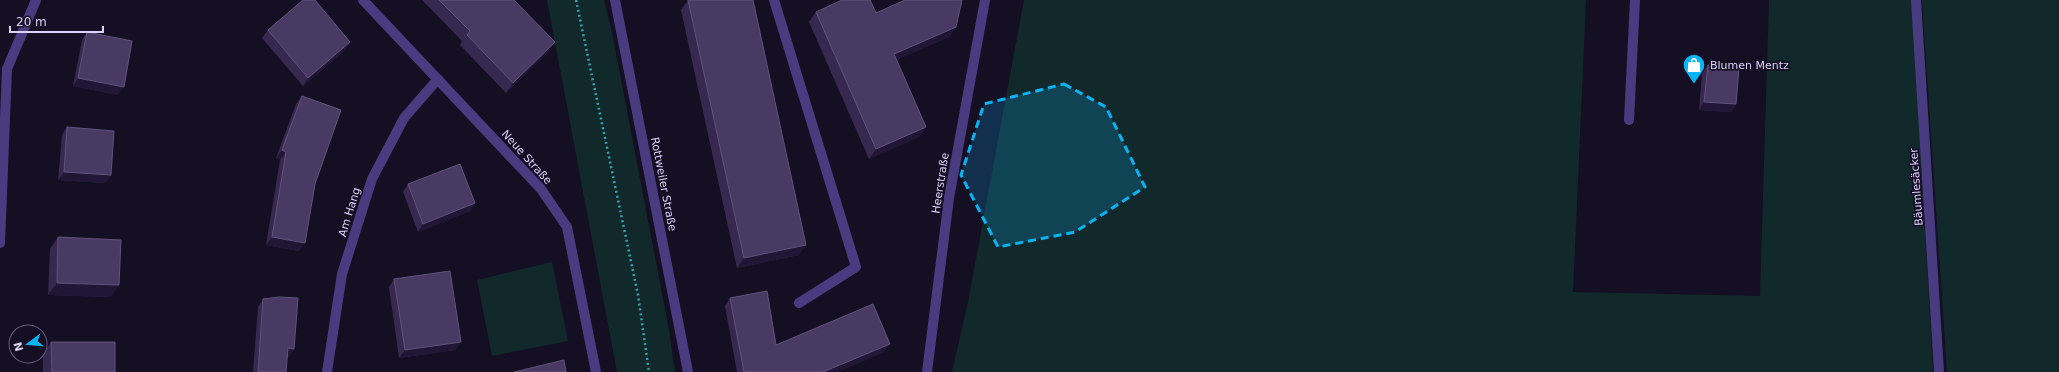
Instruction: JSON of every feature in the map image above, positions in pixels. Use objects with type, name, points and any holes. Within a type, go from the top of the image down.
[{"type":"street","points":[[0,243],[4,67],[36,0]]},
{"type":"street","name":"Neue Straße","points":[[363,0],[541,189],[567,227],[596,372]]},
{"type":"street","name":"Rottweiler Straße","points":[[615,0],[688,372]]},
{"type":"street","points":[[774,0],[856,268],[799,303]]},
{"type":"street","name":"Heerstraße","points":[[928,372],[949,198],[985,0]]},
{"type":"street","points":[[1629,120],[1635,0]]},
{"type":"street","name":"Bäumlesäcker","points":[[1916,0],[1939,372]]},
{"type":"street","name":"Am Hang","points":[[327,372],[342,274],[372,179],[404,118],[438,78]]},
{"type":"path","points":[[576,0],[638,295],[649,372]]},
{"type":"highlighted area","points":[[1064,84],[1106,107],[1145,187],[1075,232],[998,247],[961,175],[984,104]]},
{"type":"green space","points":[[547,0],[604,0],[613,38],[669,330],[675,372],[617,372]]},
{"type":"green space","points":[[1024,0],[1586,0],[1573,292],[1760,296],[1769,0],[1912,0],[1933,372],[952,372],[968,302]]},
{"type":"green space","points":[[1922,0],[2059,0],[2059,372],[1947,372]]},
{"type":"green space","points":[[552,262],[568,341],[492,356],[477,280]]},
{"type":"building","points":[[303,0],[315,0],[350,42],[308,78],[268,30]]},
{"type":"building","points":[[439,0],[514,0],[555,42],[513,83],[467,35],[470,31]]},
{"type":"building","points":[[688,0],[753,0],[806,245],[744,258]]},
{"type":"building","points":[[842,0],[870,0],[876,13],[905,0],[962,0],[956,27],[894,54],[926,127],[876,149],[816,12]]},
{"type":"building","points":[[87,32],[132,41],[124,87],[78,78]]},
{"type":"building","points":[[1708,65],[1739,68],[1736,104],[1704,102]]},
{"type":"building","points":[[302,96],[341,110],[315,184],[305,243],[272,237],[286,152],[282,150]]},
{"type":"building","points":[[67,127],[114,131],[111,175],[64,172]]},
{"type":"building","points":[[460,164],[475,203],[423,224],[408,184]]},
{"type":"building","points":[[58,237],[121,240],[119,285],[57,283]]},
{"type":"building","points":[[450,271],[461,342],[405,350],[394,279]]},
{"type":"building","points":[[767,291],[776,345],[873,304],[890,344],[823,372],[744,372],[730,298]]},
{"type":"building","points":[[279,297],[298,298],[294,349],[288,348],[286,372],[258,372],[263,299]]},
{"type":"building","points":[[51,342],[115,342],[115,372],[52,372]]},
{"type":"building","points":[[564,360],[566,372],[514,372]]},
{"type":"place","name":"Blumen Mentz","points":[[1694,84]]}]
